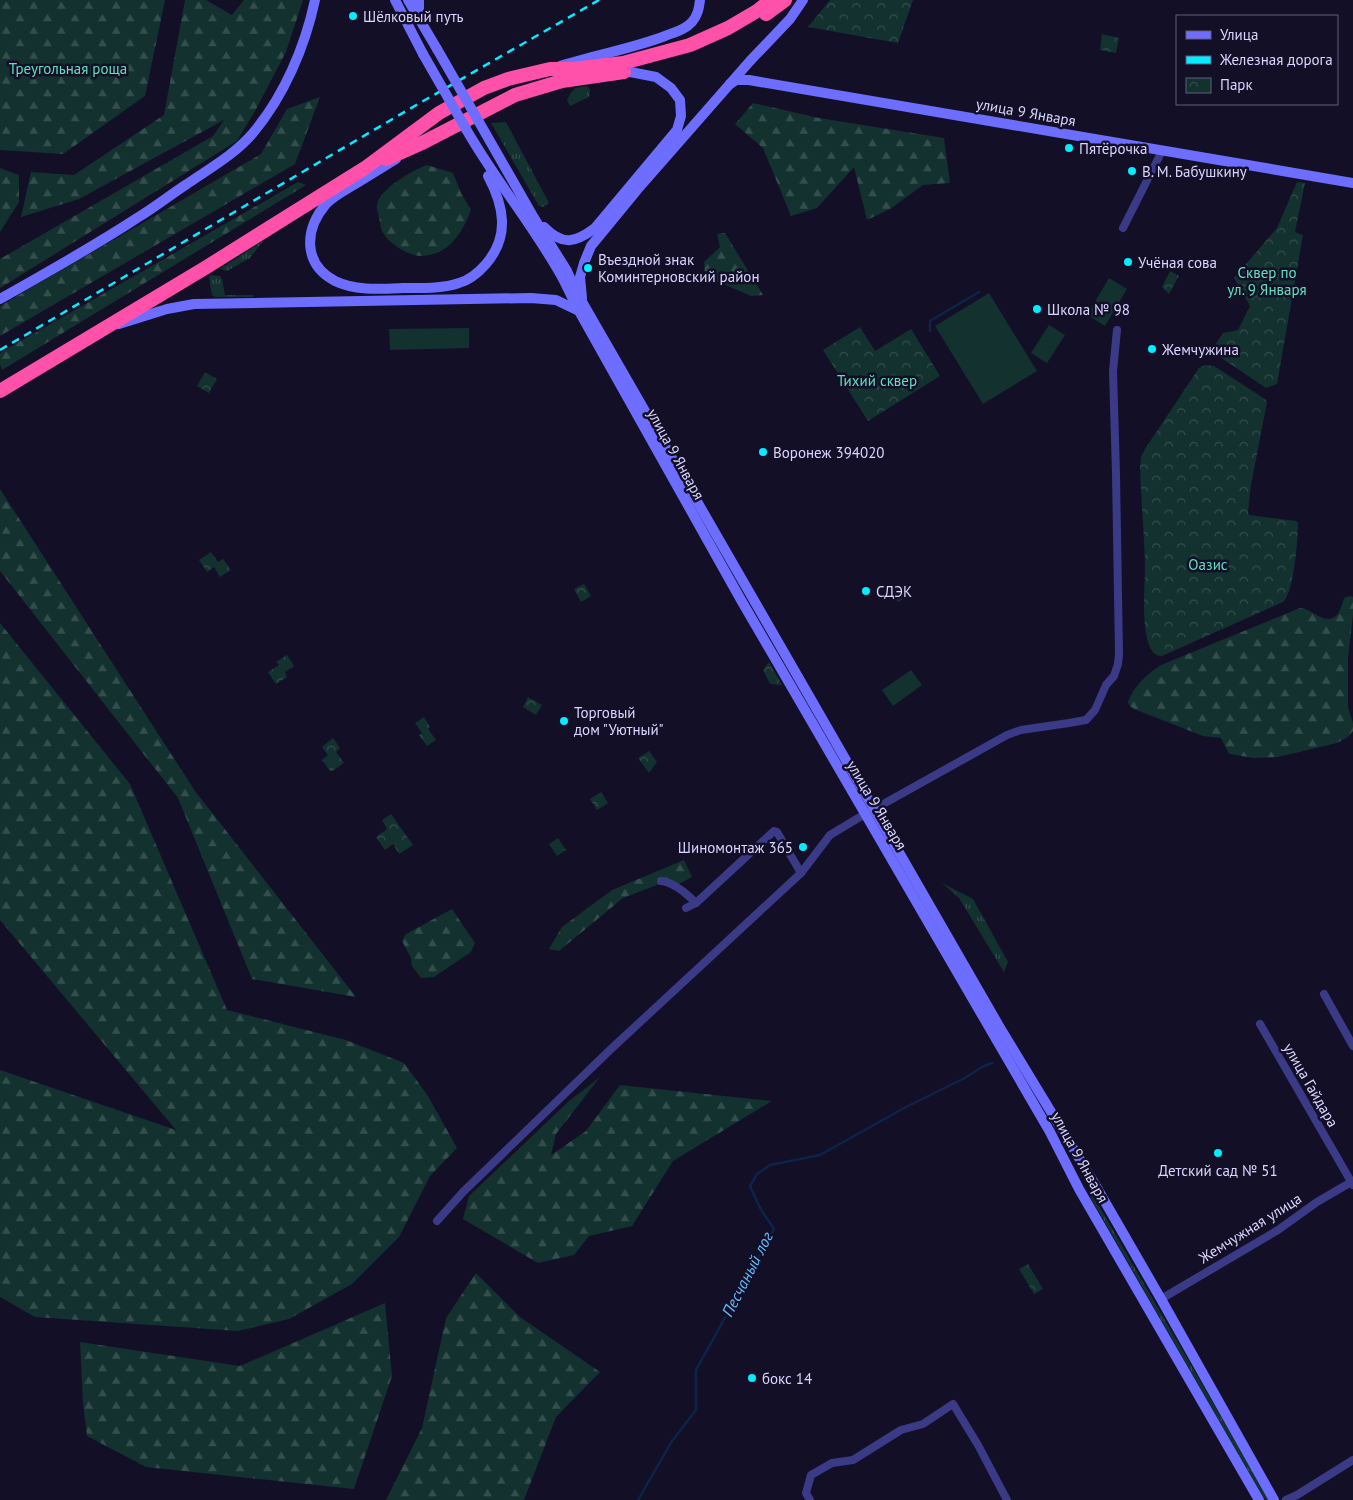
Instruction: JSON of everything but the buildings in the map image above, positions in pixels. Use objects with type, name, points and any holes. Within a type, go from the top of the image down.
[{"type":"highway","points":[[0,391],[205,268],[365,168],[439,113],[484,88],[508,79],[550,69],[573,69],[623,63],[690,45],[728,28],[757,11],[771,0]]},
{"type":"highway","points":[[365,168],[424,142],[515,95],[562,81],[624,72],[695,54],[734,35],[785,0]]},
{"type":"main road","points":[[307,30],[315,0]]},
{"type":"main road","points":[[0,300],[137,218],[233,153],[253,132],[270,108],[287,78],[301,48],[319,0]]},
{"type":"main road","points":[[389,0],[405,20]]},
{"type":"main road","points":[[395,0],[405,20]]},
{"type":"main road","points":[[408,0],[425,29]]},
{"type":"main road","points":[[419,0],[419,11],[425,29]]},
{"type":"main road","points":[[550,69],[589,57],[633,47],[685,28],[693,21],[698,12],[700,0]]},
{"type":"main road","points":[[108,326],[128,322],[167,309],[194,304],[531,298],[556,300],[582,310],[580,277],[591,246],[637,190],[750,61],[790,19],[803,0]]},
{"type":"main road","name":"улица 9 Января","points":[[405,20],[472,139],[582,310],[745,606],[1092,1181],[1274,1500]]},
{"type":"main road","name":"улица 9 Января","points":[[425,29],[567,272],[582,310]]},
{"type":"main road","points":[[750,61],[754,75],[760,83]]},
{"type":"main road","points":[[534,218],[556,238],[570,241],[584,236],[595,228],[677,130],[681,116],[680,100],[671,88],[656,77],[624,72]]},
{"type":"main road","name":"улица 9 Января","points":[[730,84],[736,80],[742,80],[1353,183]]},
{"type":"main road","points":[[424,142],[338,194],[324,208],[311,231],[310,241],[311,252],[323,272],[336,281],[347,285],[362,288],[395,288],[458,284],[470,279],[482,269],[497,248],[501,236],[502,220],[498,195],[474,151],[472,139]]},
{"type":"main road","name":"улица 9 Января","points":[[912,884],[1083,1195],[1258,1500]]},
{"type":"street","points":[[1123,228],[1162,151]]},
{"type":"street","points":[[437,1221],[464,1192],[611,1049],[801,873],[830,835],[1007,735],[1021,730],[1086,720],[1095,710],[1106,685],[1114,676],[1119,654],[1113,371],[1117,330]]},
{"type":"street","points":[[686,908],[696,903],[774,831],[777,832],[801,873]]},
{"type":"street","points":[[661,882],[675,886],[696,903]]},
{"type":"street","points":[[1324,994],[1353,1046]]},
{"type":"street","name":"улица Гайдара","points":[[1260,1024],[1352,1183]]},
{"type":"street","name":"Жемчужная улица","points":[[1161,1299],[1278,1230],[1317,1202],[1352,1183]]},
{"type":"street","points":[[810,1500],[806,1493],[811,1475],[832,1463],[853,1460],[901,1430],[923,1424],[953,1404],[978,1444],[1007,1500]]},
{"type":"street","points":[[1286,1500],[1297,1496],[1353,1460]]},
{"type":"green space","name":"Треугольная роща","points":[[0,0],[165,0],[145,96],[63,154],[0,150]]},
{"type":"green space","points":[[185,0],[206,0],[232,15],[244,0],[303,0],[286,52],[237,141],[0,288],[0,259],[213,136],[224,120],[79,199],[21,217],[31,172],[74,175],[164,115]]},
{"type":"green space","points":[[830,0],[913,0],[898,43],[808,27]]},
{"type":"green space","points":[[1102,34],[1119,38],[1116,53],[1100,50]]},
{"type":"green space","points":[[587,86],[590,90],[589,97],[570,106],[567,100],[575,88]]},
{"type":"green space","points":[[320,97],[295,164],[0,336],[0,306],[261,154],[287,109]]},
{"type":"green space","points":[[753,103],[819,118],[944,138],[950,183],[923,185],[890,209],[867,220],[854,167],[817,208],[791,216],[763,148],[735,124]]},
{"type":"green space","points":[[506,122],[549,203],[543,207],[539,206],[491,123]]},
{"type":"green space","points":[[427,165],[453,173],[461,193],[471,210],[466,222],[450,245],[437,253],[420,256],[398,248],[389,240],[382,231],[377,206],[379,199],[390,187]]},
{"type":"green space","points":[[0,168],[19,175],[19,202],[0,232]]},
{"type":"green space","points":[[298,182],[306,185],[2,370],[0,353]]},
{"type":"green space","name":"Сквер по ул. 9 Января","points":[[1297,182],[1305,183],[1295,232],[1303,235],[1277,384],[1266,388],[1211,351],[1223,333],[1238,330],[1250,306],[1234,278],[1277,228]]},
{"type":"green space","points":[[725,233],[763,295],[751,296],[705,276],[704,262],[720,247],[717,234]]},
{"type":"green space","points":[[264,240],[250,258],[227,271],[220,269]]},
{"type":"green space","points":[[1170,271],[1179,276],[1169,294],[1162,287]]},
{"type":"green space","points":[[211,275],[220,276],[225,295],[253,295],[253,297],[215,297],[212,295],[209,277]]},
{"type":"green space","points":[[1109,278],[1127,289],[1105,326],[1087,315]]},
{"type":"green space","points":[[989,293],[1037,371],[983,404],[935,326]]},
{"type":"green space","points":[[1049,325],[1065,335],[1047,363],[1031,353]]},
{"type":"green space","name":"Тихий сквер","points":[[860,327],[875,351],[911,329],[940,376],[868,421],[823,350]]},
{"type":"green space","points":[[469,328],[469,348],[390,350],[389,329]]},
{"type":"green space","name":"Оазис","points":[[1205,365],[1214,366],[1267,402],[1251,485],[1248,512],[1249,515],[1296,521],[1298,523],[1295,565],[1290,588],[1283,602],[1160,656],[1154,653],[1150,647],[1145,626],[1141,457],[1199,368]]},
{"type":"green space","points":[[205,372],[217,379],[209,393],[197,386]]},
{"type":"green space","points":[[0,489],[195,791],[356,997],[252,979],[178,798],[0,571]]},
{"type":"green space","points":[[211,552],[218,562],[223,559],[231,570],[220,577],[214,567],[207,572],[199,560]]},
{"type":"green space","points":[[584,584],[591,596],[581,602],[574,589]]},
{"type":"green space","points":[[903,584],[910,595],[898,602],[891,591]]},
{"type":"green space","points":[[1345,597],[1353,597],[1353,615],[1348,658],[1348,707],[1353,723],[1353,731],[1348,737],[1337,743],[1278,757],[1253,758],[1230,754],[1221,738],[1203,736],[1134,709],[1128,702],[1133,691],[1151,672],[1161,665],[1300,608],[1323,618],[1332,618],[1337,615]]},
{"type":"green space","points":[[0,623],[130,784],[227,1010],[346,1040],[404,1063],[428,1096],[457,1148],[430,1176],[399,1237],[352,1284],[289,1319],[238,1331],[35,1317],[0,1297],[0,1070],[176,1130],[0,920]]},
{"type":"green space","points":[[287,655],[294,666],[285,672],[287,677],[276,684],[268,672],[279,665],[276,662]]},
{"type":"green space","points":[[769,662],[782,685],[770,684],[763,670]]},
{"type":"green space","points":[[911,670],[922,685],[893,706],[882,690]]},
{"type":"green space","points":[[528,697],[542,705],[536,715],[523,707]]},
{"type":"green space","points":[[424,717],[430,727],[428,729],[436,740],[427,746],[419,735],[422,733],[415,723]]},
{"type":"green space","points":[[333,738],[340,748],[336,752],[344,763],[331,772],[322,760],[328,755],[322,747]]},
{"type":"green space","points":[[649,751],[657,762],[649,773],[638,758]]},
{"type":"green space","points":[[601,792],[608,803],[597,810],[590,799]]},
{"type":"green space","points":[[391,814],[413,845],[399,854],[393,844],[385,850],[376,837],[387,829],[382,820]]},
{"type":"green space","points":[[558,838],[566,850],[557,856],[549,844]]},
{"type":"green space","points":[[684,860],[692,877],[675,886],[665,882],[623,898],[559,951],[549,949],[562,927],[612,890]]},
{"type":"green space","points":[[942,883],[973,899],[1008,962],[1004,972],[959,898]]},
{"type":"green space","points":[[452,909],[475,943],[471,952],[434,977],[421,978],[412,966],[411,958],[402,941],[406,934]]},
{"type":"green space","points":[[600,1077],[556,1134],[551,1155],[586,1131],[620,1085],[772,1101],[673,1161],[632,1226],[589,1236],[574,1255],[538,1263],[463,1219],[469,1196],[569,1101]]},
{"type":"green space","points":[[1091,1192],[1269,1500],[1265,1500],[1088,1193]]},
{"type":"green space","points":[[1028,1264],[1043,1289],[1034,1294],[1019,1269]]},
{"type":"green space","points":[[476,1273],[520,1317],[600,1372],[556,1417],[524,1500],[386,1500],[422,1428],[446,1318]]},
{"type":"green space","points":[[385,1303],[392,1376],[354,1489],[146,1467],[87,1436],[83,1403],[80,1342],[240,1366]]},
{"type":"waterway","points":[[930,331],[930,321],[979,292]]},
{"type":"waterway","name":"Песчаный лог","points":[[638,1500],[672,1441],[696,1410],[696,1370],[774,1229],[760,1208],[750,1186],[757,1174],[770,1165],[820,1155],[906,1107],[992,1063]]},
{"type":"railway","points":[[0,350],[418,104],[599,0]]},
{"type":"place","name":"Шёлковый путь","points":[[353,16]]},
{"type":"place","name":"Пятёрочка","points":[[1069,148]]},
{"type":"place","name":"В. М. Бабушкину","points":[[1132,171]]},
{"type":"place","name":"Учёная сова","points":[[1128,262]]},
{"type":"place","name":"Въездной знак Коминтерновский район","points":[[588,268]]},
{"type":"place","name":"Школа № 98","points":[[1037,309]]},
{"type":"place","name":"Жемчужина","points":[[1152,349]]},
{"type":"place","name":"Воронеж 394020","points":[[763,452]]},
{"type":"place","name":"СДЭК","points":[[866,591]]},
{"type":"place","name":"Торговый дом \"Уютный\"","points":[[564,721]]},
{"type":"place","name":"Шиномонтаж 365","points":[[803,847]]},
{"type":"place","name":"Детский сад № 51","points":[[1218,1153]]},
{"type":"place","name":"бокс 14","points":[[752,1378]]}]
